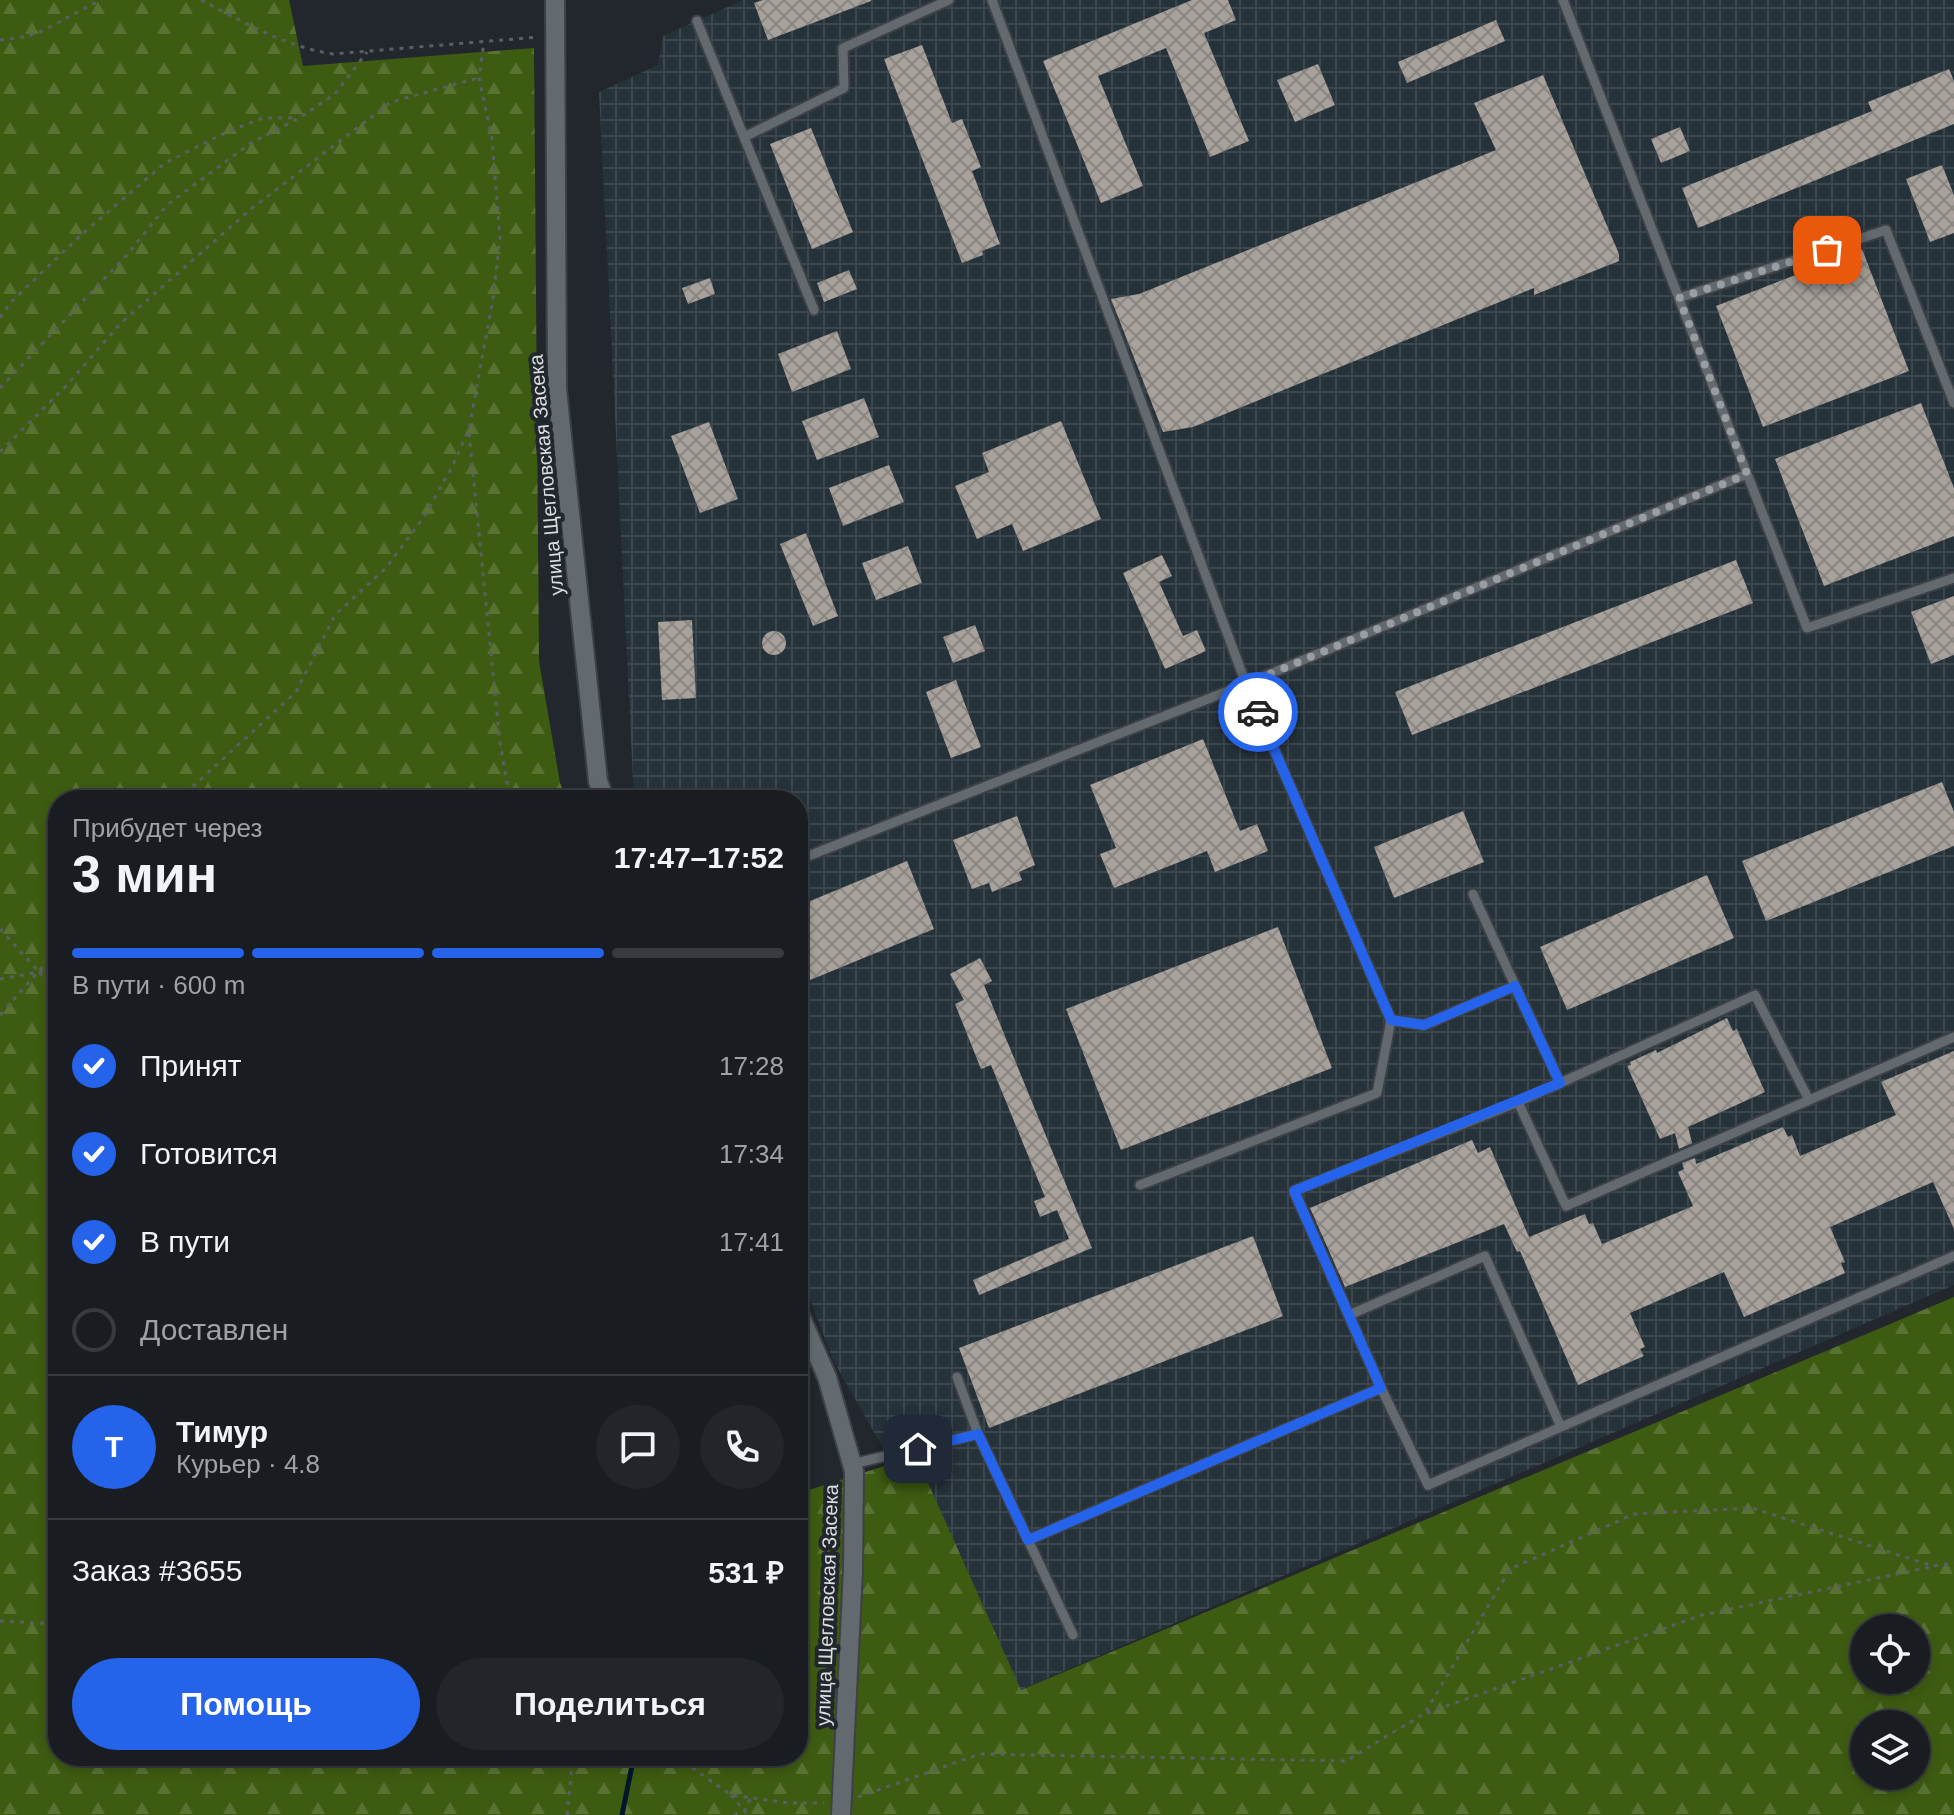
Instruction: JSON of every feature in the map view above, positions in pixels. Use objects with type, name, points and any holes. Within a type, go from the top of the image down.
[{"type":"street","name":"улица Щегловская Засека","points":[[555,0],[557,389],[601,790]]},
{"type":"street","name":"улица Щегловская Засека","points":[[808,1334],[827,1377],[852,1464],[853,1570],[840,1809]]},
{"type":"lane","points":[[744,137],[844,88],[843,48],[949,0]]},
{"type":"lane","points":[[992,0],[1246,684],[1391,1020],[1377,1093],[1140,1185]]},
{"type":"lane","points":[[1563,0],[1807,628],[1954,578]]},
{"type":"lane","points":[[697,21],[814,310]]},
{"type":"lane","points":[[1679,298],[1886,230],[1954,403]]},
{"type":"lane","points":[[808,856],[1246,684],[1747,474]]},
{"type":"lane","points":[[1473,894],[1560,1083]]},
{"type":"lane","points":[[1391,1020],[1424,1025],[1515,986]]},
{"type":"lane","points":[[1809,1100],[1755,995],[1518,1102],[1294,1191],[1381,1388],[1428,1485],[1954,1256]]},
{"type":"lane","points":[[1518,1102],[1566,1206],[1954,1037]]},
{"type":"lane","points":[[1349,1315],[1485,1256],[1561,1427]]},
{"type":"lane","points":[[957,1377],[978,1434],[1073,1635]]},
{"type":"lane","points":[[1028,1540],[1381,1388]]},
{"type":"lane","points":[[852,1464],[978,1434]]},
{"type":"path","points":[[0,40],[27,37],[43,31],[74,11],[102,0]]},
{"type":"path","points":[[201,0],[251,26],[309,50],[333,54],[555,36]]},
{"type":"path","points":[[189,790],[296,692],[335,615],[385,569],[424,517],[469,429],[488,329],[500,237],[492,139],[479,78],[484,42]]},
{"type":"path","points":[[0,388],[127,255],[167,205],[251,143],[299,118],[335,94],[367,52]]},
{"type":"path","points":[[0,452],[66,386],[120,324],[251,209],[391,102],[479,78]]},
{"type":"path","points":[[0,318],[11,302],[80,236],[165,163],[263,118],[299,118]]},
{"type":"path","points":[[469,429],[500,743],[508,790]]},
{"type":"path","points":[[0,929],[48,982]]},
{"type":"path","points":[[0,1015],[48,961]]},
{"type":"path","points":[[0,979],[48,970]]},
{"type":"path","points":[[1425,1713],[1510,1569],[1634,1514],[1752,1508],[1933,1566]]},
{"type":"path","points":[[731,1795],[840,1809],[980,1754],[1346,1761],[1425,1713],[1702,1615],[1954,1563]]},
{"type":"path","points":[[0,1621],[48,1623]]},
{"type":"path","points":[[567,1815],[572,1766]]},
{"type":"path","points":[[690,1766],[731,1795],[746,1813]]},
{"type":"path","points":[[746,1813],[750,1799]]},
{"type":"path","points":[[734,1815],[746,1813]]},
{"type":"shaded area","points":[[743,0],[1954,0],[1954,1285],[1020,1690],[833,1360],[808,1294],[808,790],[634,790],[599,92],[658,65],[663,36]]},
{"type":"green space","points":[[0,0],[289,0],[303,66],[534,48],[539,661],[563,790],[48,790],[48,1766],[808,1766],[808,1487],[809,1490],[916,1456],[1021,1690],[1954,1297],[1954,1815],[0,1815]]},
{"type":"building","points":[[763,0],[871,1],[768,40],[754,3]]},
{"type":"building","points":[[1192,0],[1228,0],[1236,20],[1204,33],[1249,141],[1210,157],[1166,48],[1098,76],[1143,186],[1101,203],[1043,61]]},
{"type":"building","points":[[1496,20],[1505,41],[1407,83],[1398,62]]},
{"type":"building","points":[[922,45],[952,123],[962,119],[981,167],[972,171],[1000,244],[962,263],[884,59]]},
{"type":"building","points":[[1318,64],[1335,105],[1295,122],[1277,80]]},
{"type":"building","points":[[1949,69],[1954,81],[1954,124],[1698,228],[1682,188],[1872,111],[1868,102]]},
{"type":"building","points":[[1543,75],[1619,254],[1619,261],[1534,295],[1534,288],[1193,427],[1163,432],[1111,299],[1139,294],[1496,150],[1474,103]]},
{"type":"building","points":[[1680,127],[1690,151],[1661,163],[1651,139]]},
{"type":"building","points":[[811,128],[853,232],[812,249],[770,144]]},
{"type":"building","points":[[1942,165],[1954,195],[1954,233],[1930,242],[1906,179]]},
{"type":"building","points":[[1862,249],[1909,371],[1763,427],[1716,306]]},
{"type":"building","points":[[849,270],[857,289],[824,302],[817,283]]},
{"type":"building","points":[[710,278],[715,294],[688,304],[682,288]]},
{"type":"building","points":[[837,331],[851,369],[792,392],[778,354]]},
{"type":"building","points":[[864,398],[879,437],[817,460],[802,421]]},
{"type":"building","points":[[1921,403],[1954,488],[1954,536],[1824,586],[1775,459]]},
{"type":"building","points":[[1061,421],[1101,519],[1023,551],[1012,524],[977,539],[955,486],[989,472],[982,453]]},
{"type":"building","points":[[709,422],[738,499],[700,513],[671,436]]},
{"type":"building","points":[[889,465],[904,502],[843,526],[829,488]]},
{"type":"building","points":[[806,533],[838,616],[813,626],[780,544]]},
{"type":"building","points":[[908,546],[922,583],[876,600],[862,563]]},
{"type":"building","points":[[1162,555],[1172,576],[1159,582],[1183,636],[1197,630],[1206,651],[1165,669],[1123,573]]},
{"type":"building","points":[[1736,560],[1753,603],[1412,735],[1395,692]]},
{"type":"building","points":[[1954,596],[1954,655],[1931,664],[1911,612]]},
{"type":"building","points":[[692,620],[696,698],[662,700],[658,622]]},
{"type":"building","points":[[975,625],[985,651],[953,663],[943,637]]},
{"type":"building","points":[[774,631],[782,635],[786,643],[782,651],[774,655],[766,651],[762,643],[766,635]]},
{"type":"building","points":[[956,680],[981,747],[951,758],[926,692]]},
{"type":"building","points":[[1203,739],[1240,831],[1257,824],[1268,851],[1215,872],[1207,851],[1114,888],[1100,854],[1116,848],[1090,785]]},
{"type":"building","points":[[1942,782],[1954,812],[1954,846],[1766,921],[1742,861]]},
{"type":"building","points":[[1463,811],[1484,862],[1394,898],[1374,847]]},
{"type":"building","points":[[1017,816],[1035,865],[1019,872],[1022,880],[992,892],[989,883],[972,889],[953,840]]},
{"type":"building","points":[[907,861],[934,929],[808,981],[808,902]]},
{"type":"building","points":[[1707,875],[1734,938],[1567,1010],[1540,947]]},
{"type":"building","points":[[1278,927],[1332,1068],[1121,1150],[1066,1009]]},
{"type":"building","points":[[980,958],[992,981],[984,985],[1092,1248],[979,1295],[973,1280],[1069,1239],[1057,1210],[1040,1217],[1034,1201],[1045,1197],[991,1065],[981,1069],[955,1004],[964,1000],[950,974]]},
{"type":"building","points":[[1727,1018],[1733,1031],[1737,1029],[1765,1092],[1688,1127],[1692,1143],[1679,1149],[1675,1133],[1660,1139],[1627,1066]]},
{"type":"building","points":[[1954,1051],[1954,1229],[1933,1182],[1830,1227],[1845,1262],[1841,1263],[1845,1273],[1744,1317],[1724,1272],[1630,1313],[1645,1347],[1640,1349],[1644,1356],[1578,1385],[1520,1251],[1517,1252],[1504,1224],[1345,1287],[1310,1208],[1472,1140],[1478,1153],[1490,1147],[1529,1237],[1585,1214],[1589,1224],[1593,1223],[1602,1244],[1693,1206],[1678,1172],[1684,1169],[1682,1163],[1695,1158],[1696,1164],[1783,1127],[1788,1137],[1792,1135],[1800,1156],[1896,1115],[1881,1082]]},
{"type":"building","points":[[1253,1236],[1283,1316],[989,1428],[959,1348]]},
{"type":"waterway","points":[[622,1815],[632,1766]]},
{"type":"way so far","points":[[1258,712],[1246,684],[1747,474],[1679,298],[1827,250]]},
{"type":"route","points":[[918,1449],[978,1434],[1028,1540],[1381,1388],[1294,1191],[1560,1083],[1515,986],[1424,1025],[1391,1020],[1258,712]]}]
